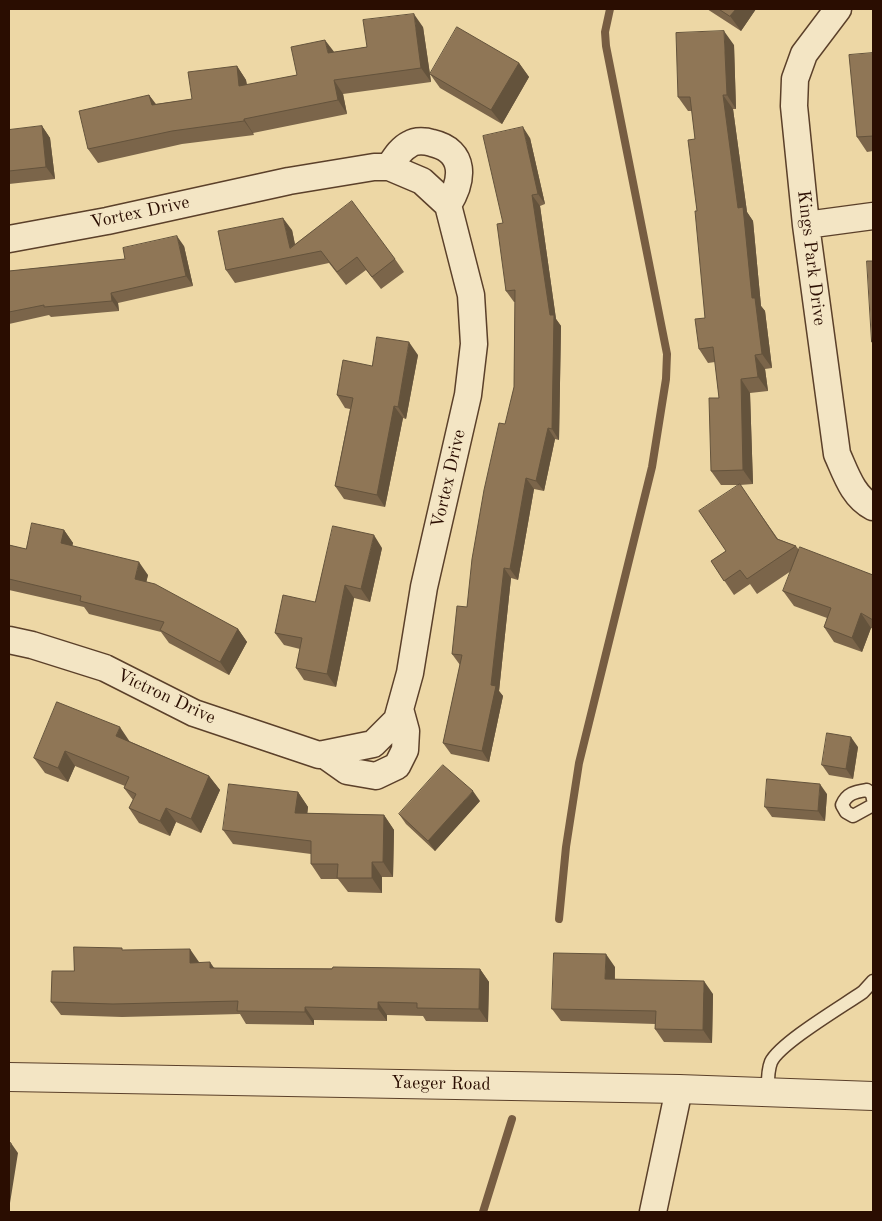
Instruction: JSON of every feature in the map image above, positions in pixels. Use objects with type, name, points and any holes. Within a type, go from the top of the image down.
[{"type":"street","name":"Kings Park Drive","points":[[838,9],[804,54],[795,79],[794,106],[806,225],[837,454],[853,488],[865,503],[873,508]]},
{"type":"street","points":[[389,167],[398,153],[411,142],[425,141],[440,144],[452,152],[460,177],[456,192],[448,205]]},
{"type":"street","name":"Vortex Drive","points":[[9,239],[107,221],[289,181],[374,167],[389,167],[422,181],[448,205],[470,294],[474,344],[468,395],[424,587],[410,673],[400,710],[397,720],[373,744]]},
{"type":"street","points":[[806,225],[873,216]]},
{"type":"street","name":"Victron Drive","points":[[9,640],[32,644],[105,668],[194,713],[319,755],[373,744]]},
{"type":"street","name":"Victron Drive","points":[[323,754],[347,771],[357,773],[376,776],[397,766],[405,750],[406,731],[400,710]]},
{"type":"street","name":"Yaeger Road","points":[[9,1077],[679,1089],[873,1096]]},
{"type":"street","points":[[653,1212],[679,1089]]},
{"type":"lane","points":[[873,798],[872,794],[867,790],[850,793],[845,797],[842,805],[846,812],[853,816],[873,805]]},
{"type":"lane","points":[[768,1093],[769,1070],[777,1054],[789,1042],[863,992],[873,981]]},
{"type":"building","points":[[719,9],[736,9],[730,16]]},
{"type":"building","points":[[414,14],[421,68],[334,80],[338,100],[244,119],[244,121],[172,131],[88,149],[79,111],[149,95],[152,105],[192,99],[188,72],[237,66],[239,86],[297,75],[291,47],[325,40],[328,53],[367,47],[363,20]]},
{"type":"building","points":[[457,27],[519,63],[491,110],[430,74]]},
{"type":"building","points":[[724,31],[727,95],[723,95],[738,208],[743,207],[752,298],[755,298],[762,354],[755,355],[758,377],[741,379],[743,470],[711,471],[709,398],[719,398],[713,347],[699,349],[695,319],[705,318],[695,211],[697,211],[688,140],[695,139],[690,97],[678,97],[676,33]]},
{"type":"building","points":[[873,53],[873,136],[857,137],[849,55]]},
{"type":"building","points":[[42,126],[46,167],[9,171],[9,130]]},
{"type":"building","points":[[523,127],[538,194],[532,195],[550,315],[554,315],[552,429],[548,428],[536,481],[526,478],[510,569],[504,568],[491,685],[496,686],[482,751],[443,743],[462,655],[452,654],[457,606],[467,607],[472,559],[484,490],[499,423],[505,424],[514,387],[515,290],[506,291],[497,224],[503,223],[483,136]]},
{"type":"building","points":[[352,201],[395,259],[372,277],[357,257],[337,272],[321,251],[226,270],[218,231],[283,218],[290,248]]},
{"type":"building","points":[[177,236],[186,276],[111,293],[112,301],[44,307],[44,305],[9,312],[9,271],[125,259],[123,248]]},
{"type":"building","points":[[867,261],[873,261],[873,342],[872,342]]},
{"type":"building","points":[[377,337],[409,342],[398,407],[394,406],[377,495],[335,486],[353,398],[337,395],[343,360],[372,366]]},
{"type":"building","points":[[740,484],[777,539],[796,546],[747,579],[740,570],[724,581],[711,561],[726,551],[699,511]]},
{"type":"building","points":[[32,523],[64,530],[61,543],[139,562],[135,579],[155,584],[238,629],[220,662],[160,630],[164,622],[80,601],[81,596],[9,579],[9,545],[26,549]]},
{"type":"building","points":[[333,526],[374,535],[361,589],[345,585],[327,674],[296,668],[302,638],[275,633],[283,595],[315,602]]},
{"type":"building","points":[[800,547],[873,575],[873,620],[861,613],[852,638],[824,627],[831,608],[783,591]]},
{"type":"building","points":[[57,702],[120,727],[116,736],[209,776],[191,819],[166,808],[160,821],[129,808],[136,794],[124,788],[129,777],[65,751],[58,768],[34,758]]},
{"type":"building","points":[[827,733],[851,737],[846,769],[822,765]]},
{"type":"building","points":[[443,765],[473,791],[428,841],[399,814]]},
{"type":"building","points":[[767,779],[820,784],[818,811],[765,807]]},
{"type":"building","points":[[229,784],[298,792],[295,813],[384,815],[383,862],[372,862],[372,878],[337,878],[338,864],[311,864],[311,841],[223,830]]},
{"type":"building","points":[[74,947],[122,948],[122,950],[190,949],[190,963],[210,962],[210,968],[480,969],[479,1009],[417,1008],[417,1003],[378,1002],[378,1009],[305,1007],[305,1012],[237,1011],[238,1001],[113,1004],[51,1002],[52,971],[74,971]]},
{"type":"building","points":[[554,953],[606,954],[605,979],[704,981],[703,1030],[655,1029],[656,1011],[552,1009]]},
{"type":"waterway","points":[[559,919],[566,847],[579,763],[652,467],[666,379],[667,354],[606,46],[605,32],[610,9]]},
{"type":"waterway","points":[[483,1212],[512,1119]]}]
